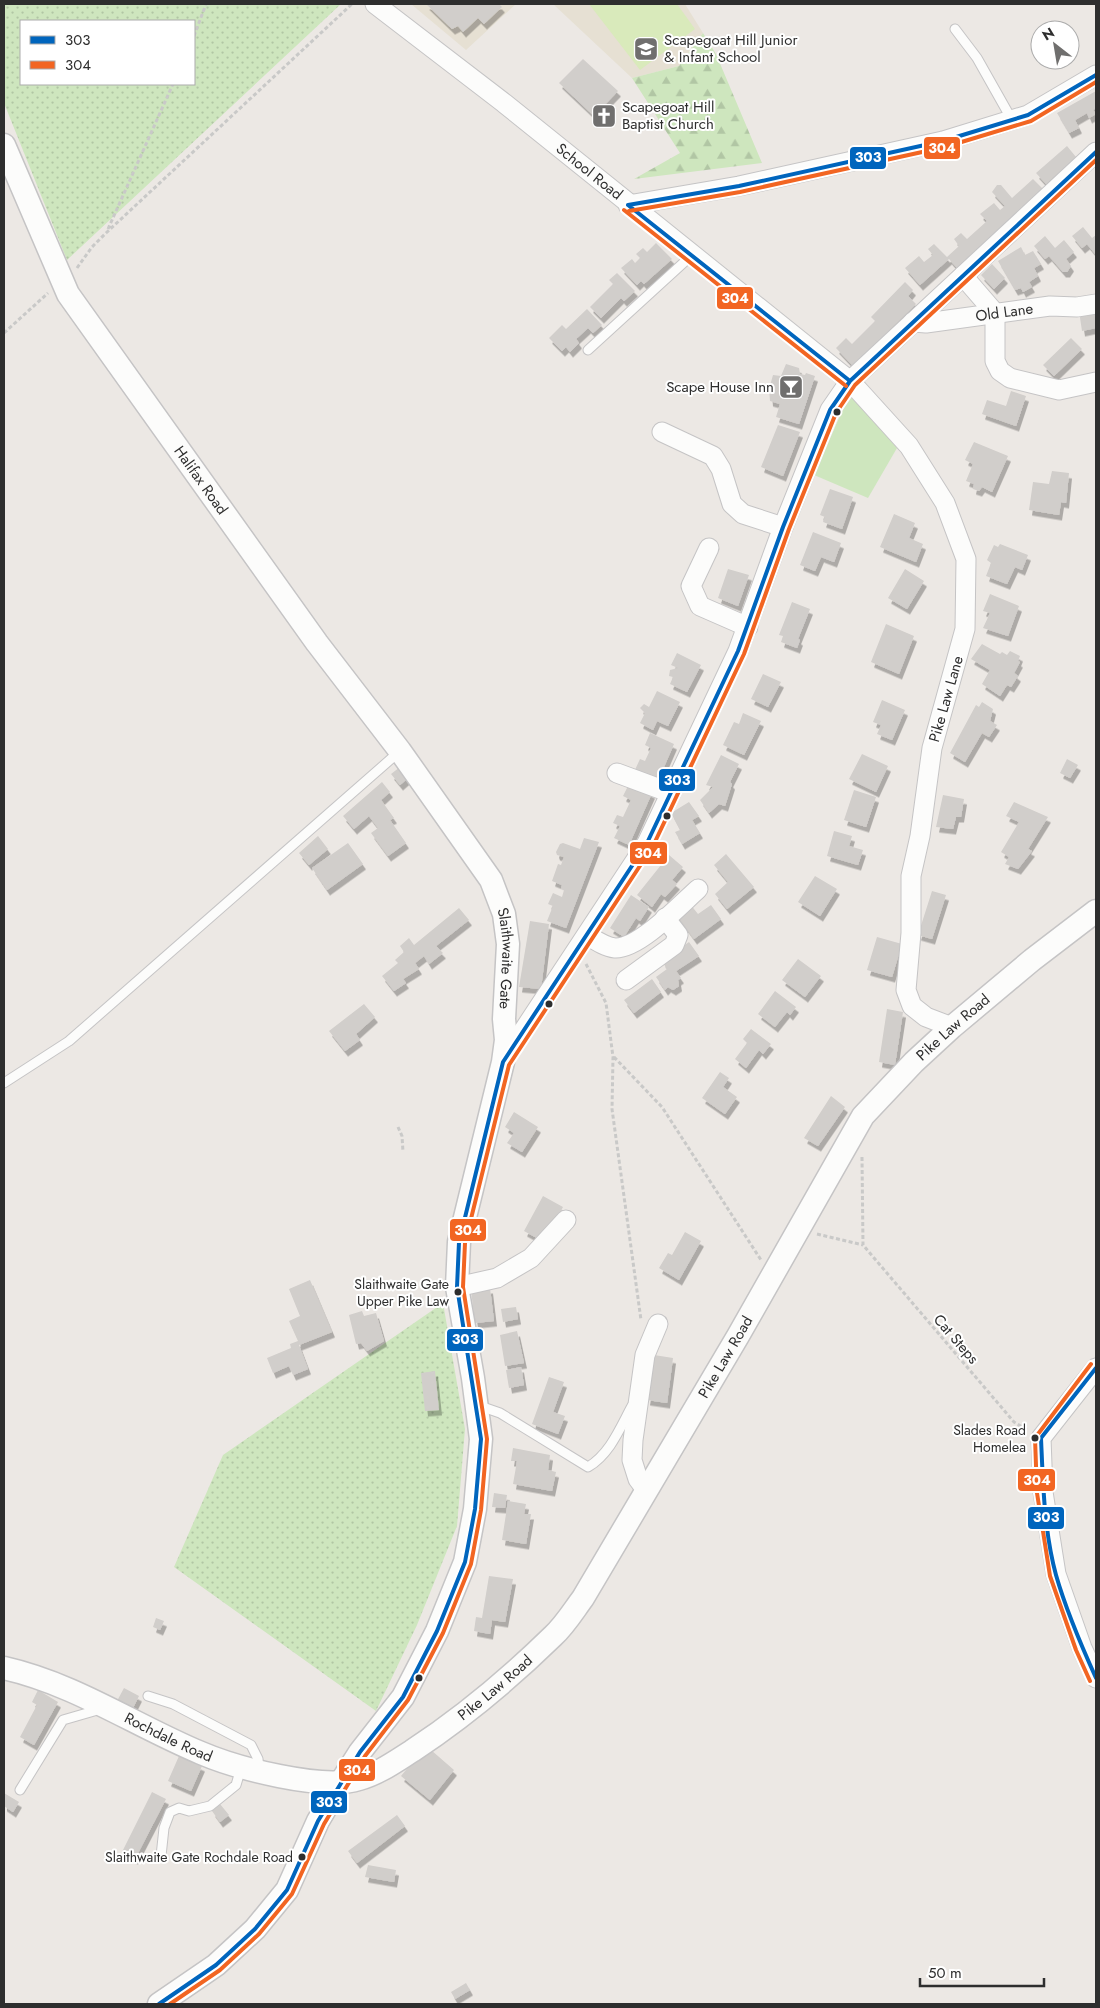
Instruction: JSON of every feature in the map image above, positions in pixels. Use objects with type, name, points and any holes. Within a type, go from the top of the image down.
[{"type":"street","name":"School Road","points":[[375,4],[504,103],[628,205],[850,380]]},
{"type":"street","points":[[628,205],[759,182],[943,141],[1028,115],[1096,75]]},
{"type":"street","name":"Halifax Road","points":[[4,144],[63,284],[132,386],[209,490],[317,643],[400,751],[431,796]]},
{"type":"street","points":[[503,1062],[647,843],[748,627],[782,527],[830,410],[850,380],[1096,152]]},
{"type":"street","points":[[963,276],[995,313],[995,361],[1000,371],[1010,378],[1059,390],[1096,382]]},
{"type":"street","name":"Old Lane","points":[[913,322],[926,324],[1050,306],[1077,308],[1096,304]]},
{"type":"street","name":"Pike Law Lane","points":[[850,380],[909,446],[945,503],[966,559],[965,629],[932,748],[920,836],[911,876],[911,933],[906,990],[912,1006],[926,1017],[952,1027]]},
{"type":"street","points":[[662,432],[713,456],[721,469],[732,504],[743,514],[782,527]]},
{"type":"street","points":[[709,548],[691,586],[700,606],[748,627]]},
{"type":"street","points":[[617,773],[672,793]]},
{"type":"street","name":"Slaithwaite Gate","points":[[159,2004],[216,1966],[255,1929],[287,1890],[318,1822],[341,1782],[360,1752],[403,1697],[437,1631],[465,1562],[475,1509],[481,1439],[457,1287],[459,1242],[503,1062],[506,1040],[504,1019],[508,944],[504,914],[491,880],[431,796]]},
{"type":"street","points":[[582,941],[600,943],[616,948],[636,943],[698,889]]},
{"type":"street","name":"Pike Law Road","points":[[341,1782],[359,1780],[389,1766],[441,1732],[554,1635],[583,1598],[647,1491],[863,1116],[914,1062],[952,1027],[1032,960],[1096,911]]},
{"type":"street","points":[[626,980],[674,945],[678,935],[665,918]]},
{"type":"street","points":[[457,1287],[497,1278],[531,1258],[566,1220]]},
{"type":"street","points":[[647,1491],[638,1479],[632,1460],[639,1392],[650,1325]]},
{"type":"street","points":[[1096,1368],[1041,1438],[1042,1492],[1056,1574],[1082,1648],[1096,1678]]},
{"type":"street","name":"Rochdale Road","points":[[4,1668],[33,1674],[74,1690],[106,1708],[202,1753],[250,1770],[341,1782]]},
{"type":"lane","points":[[956,29],[985,72],[1012,120]]},
{"type":"lane","points":[[588,350],[692,255]]},
{"type":"lane","points":[[4,1083],[69,1041],[400,751]]},
{"type":"lane","points":[[477,1405],[500,1413],[588,1467],[599,1461],[615,1438],[639,1392]]},
{"type":"lane","points":[[148,1696],[173,1704],[250,1746],[258,1759],[236,1785],[210,1806],[189,1810],[179,1808],[170,1812],[164,1828],[161,1856]]},
{"type":"lane","points":[[20,1790],[63,1720],[106,1708]]},
{"type":"path","points":[[195,33],[206,4]]},
{"type":"path","points":[[4,333],[63,284],[106,232],[352,4]]},
{"type":"path","points":[[106,232],[173,85]]},
{"type":"path","points":[[582,941],[606,1003],[613,1057],[612,1108],[650,1325]]},
{"type":"path","points":[[613,1057],[662,1107],[771,1275]]},
{"type":"path","points":[[398,1127],[402,1136],[403,1152]]},
{"type":"path","points":[[797,1229],[863,1245],[862,1152]]},
{"type":"path","name":"Cat Steps","points":[[863,1245],[1014,1422],[1041,1438]]},
{"type":"shaded area","points":[[411,4],[516,4],[466,50]]},
{"type":"shaded area","name":"Scapegoat Hill Junior & Infant School","points":[[553,4],[685,4],[703,33],[679,66],[632,78]]},
{"type":"green space","points":[[4,4],[341,4],[67,260],[4,103]]},
{"type":"green space","points":[[589,4],[677,4],[695,29],[640,70]]},
{"type":"green space","points":[[703,33],[716,54],[762,163],[634,179],[680,153],[632,78],[679,66]]},
{"type":"green space","points":[[850,393],[897,448],[868,498],[814,475]]},
{"type":"green space","points":[[443,1303],[465,1429],[457,1526],[417,1625],[376,1711],[174,1567],[223,1455]]},
{"type":"building","points":[[426,4],[499,4],[502,7],[484,24],[478,18],[463,32],[458,26],[452,29]]},
{"type":"building","points":[[583,59],[618,91],[594,116],[559,83]]},
{"type":"building","points":[[1096,91],[1096,108],[1093,110],[1096,114],[1089,118],[1087,113],[1075,120],[1079,128],[1069,133],[1057,113]]},
{"type":"building","points":[[1067,146],[1076,157],[1046,184],[1036,173]]},
{"type":"building","points":[[1033,179],[1043,189],[957,268],[949,259],[920,285],[905,268],[919,256],[924,262],[933,255],[928,249],[934,244],[947,257],[959,246],[954,239],[961,233],[967,239],[987,221],[980,214],[994,203],[1000,210],[1005,206],[992,192],[997,185],[1001,185],[1012,198]]},
{"type":"building","points":[[1083,227],[1092,238],[1096,235],[1096,255],[1087,244],[1082,248],[1072,236]]},
{"type":"building","points":[[1045,236],[1055,248],[1064,240],[1074,252],[1066,259],[1071,266],[1067,272],[1063,272],[1049,256],[1045,259],[1034,246]]},
{"type":"building","points":[[656,243],[672,259],[644,284],[641,281],[637,285],[621,268],[632,259],[635,263],[640,258],[636,254],[643,248],[647,252]]},
{"type":"building","points":[[1021,247],[1025,255],[1033,251],[1041,264],[1034,268],[1038,276],[1029,282],[1032,287],[1023,292],[1021,288],[1015,290],[998,261]]},
{"type":"building","points":[[992,264],[1005,278],[994,289],[981,275]]},
{"type":"building","points":[[617,273],[635,291],[624,301],[621,298],[601,318],[590,307],[613,284],[609,280]]},
{"type":"building","points":[[905,282],[913,290],[908,296],[916,304],[853,366],[836,348],[846,338],[852,344],[875,321],[871,317]]},
{"type":"building","points":[[587,309],[602,325],[593,333],[588,328],[576,339],[579,343],[570,352],[566,347],[562,351],[549,338],[562,325],[566,329]]},
{"type":"building","points":[[1096,309],[1096,328],[1082,331],[1079,311]]},
{"type":"building","points":[[1071,338],[1082,349],[1054,376],[1043,365]]},
{"type":"building","name":"Scape House Inn","points":[[786,364],[799,368],[800,374],[805,375],[806,373],[815,376],[799,424],[776,417],[780,404],[770,401],[769,389],[773,375],[781,376]]},
{"type":"building","points":[[1011,391],[1026,396],[1016,426],[982,414],[987,400],[1006,406]]},
{"type":"building","points":[[778,425],[800,432],[783,476],[761,467]]},
{"type":"building","points":[[974,442],[1008,456],[992,492],[982,487],[979,491],[973,489],[974,484],[966,481],[973,464],[965,460]]},
{"type":"building","points":[[1052,471],[1069,473],[1066,503],[1061,502],[1059,515],[1029,510],[1033,482],[1049,484]]},
{"type":"building","points":[[830,489],[853,497],[842,529],[823,522],[825,517],[820,515]]},
{"type":"building","points":[[894,514],[915,523],[909,538],[923,544],[916,562],[880,547]]},
{"type":"building","points":[[813,532],[841,543],[834,562],[821,557],[815,571],[800,565]]},
{"type":"building","points":[[1000,544],[1028,555],[1022,570],[1015,567],[1007,584],[986,576],[991,563],[987,560],[994,545],[998,547]]},
{"type":"building","points":[[728,569],[749,575],[738,606],[718,598]]},
{"type":"building","points":[[905,569],[924,581],[907,609],[888,598]]},
{"type":"building","points":[[990,594],[1019,606],[1008,636],[983,628],[990,613],[983,611]]},
{"type":"building","points":[[792,602],[810,609],[798,639],[800,640],[797,648],[781,642],[783,636],[779,635]]},
{"type":"building","points":[[886,624],[914,636],[899,674],[871,662]]},
{"type":"building","points":[[982,644],[1000,654],[1002,652],[1007,655],[1010,651],[1020,656],[1018,661],[1020,662],[1014,673],[1018,676],[1011,687],[1007,685],[1000,696],[982,684],[990,670],[971,659]]},
{"type":"building","points":[[677,653],[701,665],[687,692],[670,684],[673,677],[669,676],[670,670],[678,668],[671,665]]},
{"type":"building","points":[[763,674],[781,682],[768,707],[751,699]]},
{"type":"building","points":[[657,691],[680,702],[668,726],[657,721],[653,730],[640,723],[645,713],[640,708],[644,704],[649,707]]},
{"type":"building","points":[[882,700],[905,710],[892,740],[877,734],[881,725],[873,722]]},
{"type":"building","points":[[982,702],[993,709],[990,721],[997,725],[989,737],[982,733],[965,762],[950,753],[976,705],[979,707]]},
{"type":"building","points":[[743,713],[761,721],[744,755],[723,745],[734,722],[739,724]]},
{"type":"building","points":[[650,733],[674,744],[657,783],[634,772],[640,759],[645,761],[651,748],[645,745]]},
{"type":"building","points":[[862,754],[888,766],[876,792],[849,779]]},
{"type":"building","points":[[721,755],[739,764],[730,782],[732,784],[725,806],[719,804],[709,813],[700,800],[713,787],[706,785]]},
{"type":"building","points":[[1067,759],[1078,765],[1070,778],[1060,773]]},
{"type":"building","points":[[400,767],[408,778],[400,785],[391,774]]},
{"type":"building","points":[[382,782],[390,792],[381,800],[394,818],[390,820],[406,843],[388,856],[371,833],[378,828],[369,816],[354,829],[343,816]]},
{"type":"building","points":[[630,782],[652,793],[629,845],[614,838],[620,826],[613,823],[617,815],[623,817],[631,800],[623,796]]},
{"type":"building","points":[[854,790],[876,797],[866,827],[844,820]]},
{"type":"building","points":[[943,795],[964,799],[961,817],[956,817],[953,829],[936,827]]},
{"type":"building","points":[[689,802],[699,816],[692,820],[700,833],[682,844],[675,832],[680,830],[671,813]]},
{"type":"building","points":[[1014,802],[1048,817],[1028,849],[1032,851],[1018,869],[1005,864],[1009,857],[1001,852],[1019,822],[1006,816]]},
{"type":"building","points":[[834,831],[852,836],[849,846],[863,850],[858,865],[827,856]]},
{"type":"building","points":[[318,836],[328,849],[309,865],[299,853]]},
{"type":"building","points":[[584,838],[599,842],[566,928],[547,921],[553,906],[548,904],[553,893],[562,897],[564,890],[561,889],[562,885],[552,881],[558,864],[561,865],[564,857],[557,855],[556,852],[560,844],[563,843],[580,849]]},
{"type":"building","points":[[348,843],[363,864],[327,890],[312,868]]},
{"type":"building","points":[[726,854],[754,887],[727,909],[715,894],[728,882],[714,865]]},
{"type":"building","points":[[669,855],[683,867],[672,880],[677,884],[665,897],[661,894],[652,907],[637,895]]},
{"type":"building","points":[[815,876],[837,889],[820,916],[798,902]]},
{"type":"building","points":[[932,891],[946,895],[932,939],[918,935]]},
{"type":"building","points":[[631,895],[649,907],[640,921],[636,918],[624,937],[610,928]]},
{"type":"building","points":[[690,904],[698,914],[711,905],[721,919],[694,939],[676,914]]},
{"type":"building","points":[[459,908],[469,920],[436,946],[443,953],[429,964],[424,956],[415,963],[419,969],[403,979],[406,983],[394,991],[382,976],[398,963],[395,960],[404,952],[400,946],[409,938],[414,945]]},
{"type":"building","points":[[530,921],[549,924],[541,989],[519,987]]},
{"type":"building","points":[[877,937],[902,944],[892,977],[867,970]]},
{"type":"building","points":[[689,942],[699,956],[676,971],[681,978],[678,980],[679,986],[673,990],[668,987],[665,990],[656,977],[667,969],[662,961]]},
{"type":"building","points":[[798,959],[821,976],[805,997],[782,980]]},
{"type":"building","points":[[652,979],[661,992],[634,1013],[624,1000]]},
{"type":"building","points":[[775,991],[796,1007],[790,1015],[787,1012],[775,1027],[758,1014]]},
{"type":"building","points":[[364,1004],[375,1017],[356,1034],[360,1040],[345,1051],[329,1031]]},
{"type":"building","points":[[887,1009],[903,1012],[895,1065],[879,1062]]},
{"type":"building","points":[[751,1029],[771,1044],[763,1054],[759,1050],[746,1068],[735,1059],[747,1043],[743,1039]]},
{"type":"building","points":[[720,1072],[729,1078],[723,1087],[737,1097],[725,1114],[702,1098]]},
{"type":"building","points":[[831,1096],[845,1107],[818,1146],[804,1138]]},
{"type":"building","points":[[514,1112],[538,1127],[522,1152],[507,1143],[514,1133],[505,1127]]},
{"type":"building","points":[[543,1196],[563,1207],[544,1242],[524,1231]]},
{"type":"building","points":[[685,1232],[701,1241],[679,1280],[659,1268],[668,1253],[672,1255]]},
{"type":"building","points":[[310,1280],[332,1332],[299,1345],[308,1369],[293,1375],[289,1366],[273,1373],[267,1358],[291,1348],[290,1344],[298,1341],[289,1321],[300,1316],[289,1289]]},
{"type":"building","points":[[490,1288],[494,1321],[475,1323],[471,1290]]},
{"type":"building","points":[[516,1307],[518,1319],[503,1322],[501,1309]]},
{"type":"building","points":[[362,1311],[364,1316],[376,1313],[384,1341],[367,1351],[361,1343],[356,1344],[349,1315]]},
{"type":"building","points":[[517,1331],[524,1363],[505,1366],[500,1335]]},
{"type":"building","points":[[654,1355],[673,1358],[667,1403],[647,1400]]},
{"type":"building","points":[[521,1367],[524,1385],[509,1388],[506,1370]]},
{"type":"building","points":[[435,1371],[439,1410],[425,1411],[421,1373]]},
{"type":"building","points":[[549,1377],[564,1382],[553,1412],[565,1416],[558,1434],[532,1424]]},
{"type":"building","points":[[513,1448],[550,1455],[548,1470],[556,1472],[552,1491],[513,1484],[517,1461],[511,1461]]},
{"type":"building","points":[[494,1493],[507,1495],[505,1508],[492,1507]]},
{"type":"building","points":[[508,1501],[526,1504],[524,1514],[531,1514],[526,1544],[502,1540]]},
{"type":"building","points":[[489,1576],[513,1579],[505,1622],[492,1620],[490,1634],[474,1631],[476,1617],[482,1618]]},
{"type":"building","points":[[156,1618],[164,1621],[160,1630],[153,1627]]},
{"type":"building","points":[[124,1688],[139,1696],[133,1708],[117,1701]]},
{"type":"building","points":[[38,1690],[58,1702],[34,1745],[20,1737],[37,1705],[32,1702]]},
{"type":"building","points":[[431,1750],[454,1770],[430,1800],[401,1776],[415,1759]]},
{"type":"building","points":[[179,1756],[202,1766],[191,1791],[168,1781]]},
{"type":"building","points":[[152,1792],[166,1799],[135,1859],[122,1852]]},
{"type":"building","points":[[4,1793],[19,1802],[13,1812],[4,1806]]},
{"type":"building","points":[[220,1804],[229,1815],[220,1822],[212,1811]]},
{"type":"building","points":[[397,1815],[405,1826],[357,1863],[348,1851]]},
{"type":"building","points":[[368,1865],[396,1870],[394,1882],[365,1877]]},
{"type":"building","points":[[466,1983],[470,1990],[455,1999],[451,1992]]},
{"type":"transit line","name":"303","points":[[628,205],[739,186],[943,141],[1028,115],[1096,75]]},
{"type":"transit line","name":"304","points":[[629,211],[740,192],[945,147],[1031,121],[1096,82]]},
{"type":"transit line","name":"303","points":[[159,2004],[216,1965],[255,1929],[287,1890],[318,1821],[360,1752],[403,1697],[437,1631],[465,1562],[475,1509],[481,1439],[457,1287],[459,1242],[503,1062],[647,843],[738,651],[783,527],[830,410],[850,381],[1096,152]]},
{"type":"transit line","name":"304","points":[[170,2004],[220,1970],[259,1934],[292,1894],[324,1824],[365,1756],[408,1700],[443,1633],[471,1564],[481,1510],[487,1439],[463,1287],[465,1243],[509,1065],[653,846],[744,654],[789,529],[836,413],[855,385],[1096,160]]},
{"type":"transit line","name":"303","points":[[628,205],[850,381]]},
{"type":"transit line","name":"304","points":[[624,210],[846,386]]},
{"type":"transit line","name":"304","points":[[1090,1681],[1076,1650],[1050,1576],[1037,1493],[1035,1438],[1091,1364]]},
{"type":"transit line","name":"303","points":[[1096,1368],[1041,1438],[1045,1507],[1052,1558],[1069,1614],[1096,1678]]},
{"type":"place","name":"Scapegoat Hill Junior & Infant School","points":[[646,49]]},
{"type":"place","name":"Scapegoat Hill Baptist Church","points":[[604,116]]},
{"type":"place","name":"Scape House Inn","points":[[791,387]]},
{"type":"place","name":"Slaithwaite Gate Upper Pike Law","points":[[458,1292]]},
{"type":"place","name":"Slades Road Homelea","points":[[1035,1438]]},
{"type":"place","name":"Slaithwaite Gate Rochdale Road","points":[[302,1857]]}]
